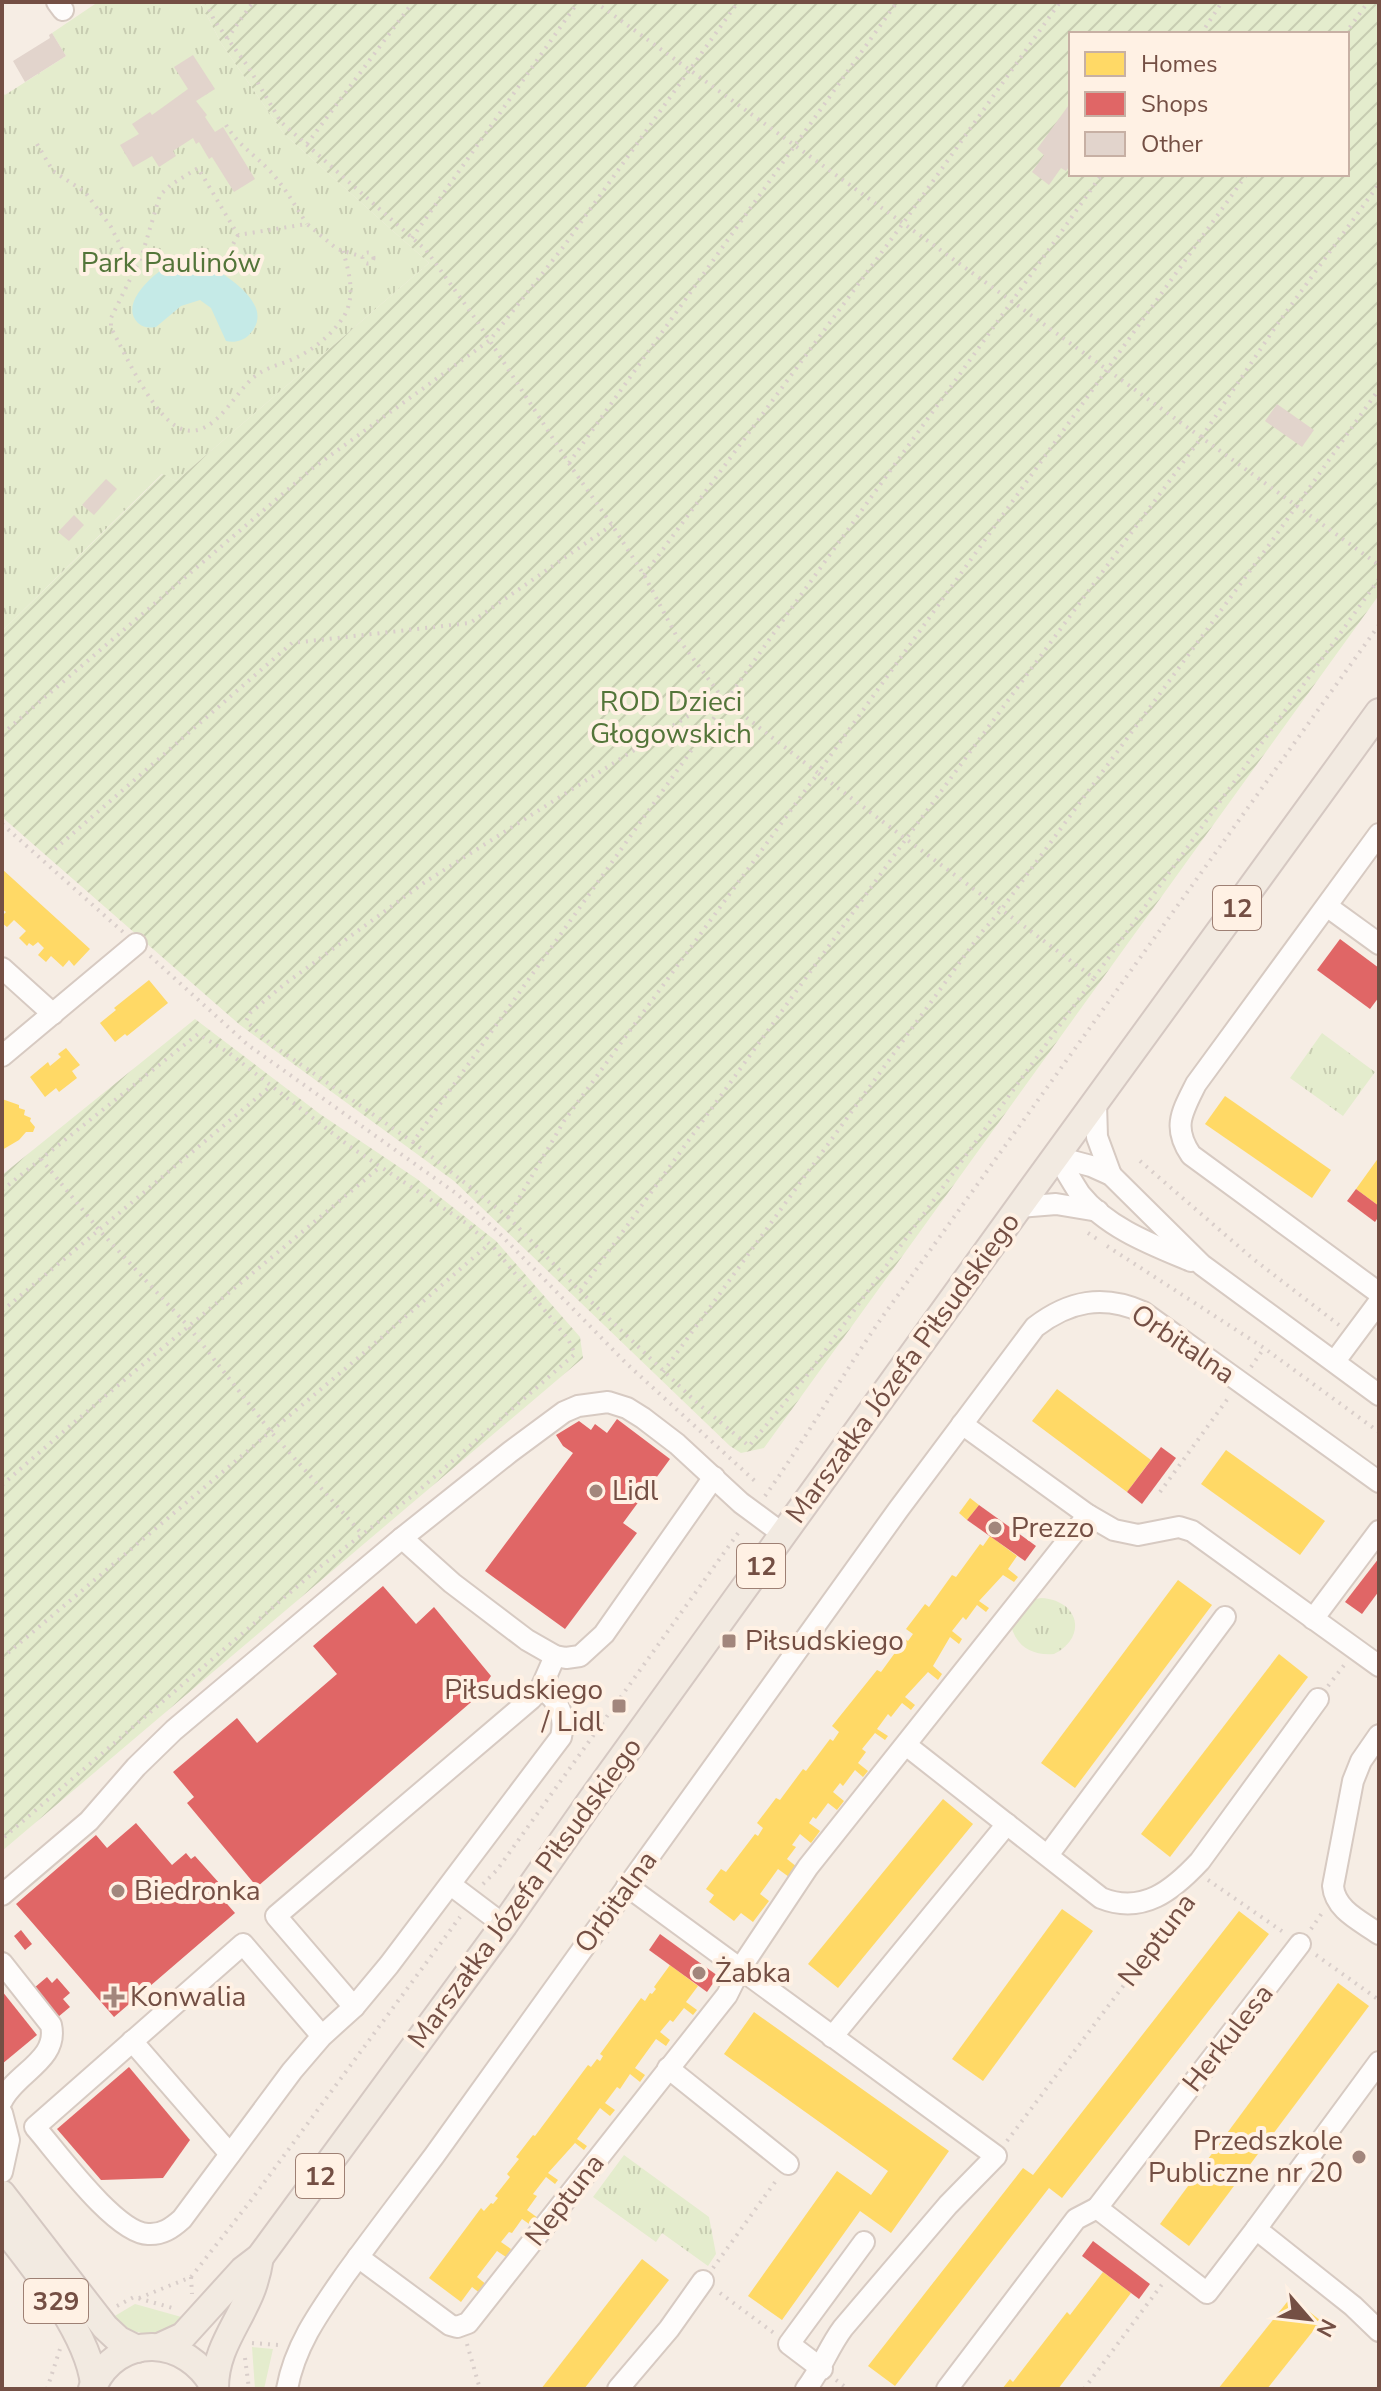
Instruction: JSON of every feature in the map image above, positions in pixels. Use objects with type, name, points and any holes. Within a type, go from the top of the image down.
[{"type":"main road","name":"Marszałka Józefa Piłsudskiego","points":[[148,2348],[183,2336],[236,2277],[260,2257],[504,1925],[783,1534],[1379,712]]},
{"type":"main road","name":"329","points":[[2,2187],[105,2327],[119,2340],[148,2348]]},
{"type":"main road","name":"329","points":[[2,2226],[77,2334],[87,2353],[93,2386]]},
{"type":"main road","name":"Marszałka Józefa Piłsudskiego","points":[[215,2389],[215,2373],[222,2347],[250,2294],[260,2257]]},
{"type":"main road","name":"12","points":[[93,2386],[112,2361],[148,2348],[187,2356],[208,2375],[215,2389]]},
{"type":"street","points":[[1379,834],[1371,862],[1328,907],[1196,1084],[1179,1128],[1183,1143],[1191,1155],[1379,1293]]},
{"type":"street","points":[[1328,907],[1379,944]]},
{"type":"street","points":[[2,1056],[136,944]]},
{"type":"street","points":[[2,968],[53,1014]]},
{"type":"street","points":[[1096,1103],[1097,1137],[1111,1175],[1202,1265],[1379,1395]]},
{"type":"street","points":[[1057,1157],[1111,1175]]},
{"type":"street","points":[[1057,1157],[1081,1194],[1098,1211],[1142,1240],[1202,1265]]},
{"type":"street","points":[[1019,1207],[1056,1204],[1098,1211]]},
{"type":"street","points":[[1335,1361],[1379,1302]]},
{"type":"street","name":"Orbitalna","points":[[287,2389],[294,2361],[310,2325],[1035,1327],[1055,1312],[1083,1303],[1125,1304],[1143,1312],[1379,1482]]},
{"type":"street","points":[[2,1895],[89,1821],[136,1767],[174,1730],[402,1538],[564,1412],[595,1402],[627,1408],[783,1534]]},
{"type":"street","points":[[962,1424],[1088,1515],[1127,1535],[1179,1527],[1192,1531],[1313,1619],[1371,1656]]},
{"type":"street","points":[[402,1538],[452,1583],[527,1640],[555,1656],[580,1656],[593,1646],[714,1477]]},
{"type":"street","name":"Neptuna","points":[[462,2326],[468,2323],[727,1995],[740,1969],[808,1867],[1088,1515]]},
{"type":"street","points":[[1313,1619],[1379,1531]]},
{"type":"street","points":[[1048,1855],[1225,1617]]},
{"type":"street","points":[[354,2007],[276,1916],[541,1688],[555,1656]]},
{"type":"street","points":[[35,2127],[113,2216],[127,2227],[148,2234],[163,2232],[182,2219],[292,2071],[322,2036],[354,2007],[451,1885],[561,1737],[564,1726],[559,1705],[541,1688]]},
{"type":"street","points":[[906,1745],[1101,1898],[1113,1902],[1148,1900],[1167,1893],[1193,1869],[1318,1699]]},
{"type":"street","points":[[1379,1735],[1361,1761],[1353,1781],[1333,1886],[1340,1906],[1379,1934]]},
{"type":"street","points":[[832,2037],[1007,1824]]},
{"type":"street","points":[[451,1885],[473,1895],[504,1925]]},
{"type":"street","points":[[627,1886],[996,2156],[948,2205],[843,2328],[829,2349],[822,2369],[806,2389]]},
{"type":"street","points":[[9,2140],[35,2127],[243,1944],[322,2036]]},
{"type":"street","name":"Herkulesa","points":[[947,2389],[1076,2219],[1097,2208],[1300,1944]]},
{"type":"street","points":[[2,1963],[51,2025],[54,2037],[50,2049],[9,2088],[2,2101]]},
{"type":"street","points":[[132,2041],[230,2154]]},
{"type":"street","points":[[1097,2208],[1207,2293],[1379,2062]]},
{"type":"street","points":[[668,2068],[788,2164]]},
{"type":"street","points":[[2,2113],[9,2140],[2,2187]]},
{"type":"street","points":[[1256,2229],[1353,2306],[1379,2331]]},
{"type":"street","points":[[822,2369],[789,2344],[864,2242]]},
{"type":"street","points":[[358,2257],[442,2320],[450,2325],[462,2326]]},
{"type":"street","points":[[618,2389],[669,2329],[703,2281]]},
{"type":"path","points":[[206,2],[214,20],[249,68],[281,122],[426,250],[490,340],[612,525],[644,575],[677,637],[725,701],[1094,978]]},
{"type":"path","points":[[227,39],[253,2]]},
{"type":"path","points":[[307,144],[413,2]]},
{"type":"path","points":[[412,238],[578,2]]},
{"type":"path","points":[[595,2],[1379,565]]},
{"type":"path","points":[[2,734],[313,468],[490,340],[564,246],[738,2]]},
{"type":"path","points":[[569,463],[897,2]]},
{"type":"path","points":[[644,575],[904,222],[1060,2]]},
{"type":"path","points":[[1202,32],[1222,2]]},
{"type":"path","points":[[1346,32],[1368,2]]},
{"type":"path","points":[[226,125],[242,148],[265,166],[282,185],[307,224],[325,241],[363,257]]},
{"type":"path","points":[[37,144],[53,171],[85,192],[111,227],[122,249],[130,278]]},
{"type":"path","points":[[238,235],[198,168],[172,184],[160,195],[142,255],[111,318],[111,328],[150,397],[168,421],[184,430],[212,422],[253,378],[303,354],[338,325],[347,311],[350,293],[350,278],[343,251]]},
{"type":"path","points":[[413,1142],[1101,176]]},
{"type":"path","points":[[508,1217],[564,1121],[818,773],[1246,176]]},
{"type":"path","points":[[580,1291],[906,839],[1201,438],[1276,326],[1379,184]]},
{"type":"path","points":[[222,265],[238,235],[307,224]]},
{"type":"path","points":[[663,1372],[981,933],[1260,557],[1379,389]]},
{"type":"path","points":[[55,849],[292,643],[470,623],[612,525]]},
{"type":"path","points":[[725,701],[701,708],[425,882],[286,983],[250,1013],[246,1021],[271,1044],[413,1142],[508,1217],[663,1372],[749,1446],[806,1377],[1379,579]]},
{"type":"path","points":[[139,2298],[191,2277],[450,1933],[473,1895],[497,1870],[784,1469],[883,1316],[1379,625]]},
{"type":"path","points":[[2,824],[248,1045],[457,1194],[617,1355],[756,1482]]},
{"type":"path","points":[[2,1190],[198,1034],[229,1053],[349,1146],[466,1223],[489,1244],[568,1339],[575,1354],[416,1493],[362,1535],[2,1839]]},
{"type":"path","points":[[2,1311],[271,1086]]},
{"type":"path","points":[[41,1159],[100,1231],[188,1326],[271,1432],[362,1535]]},
{"type":"path","points":[[1140,1161],[1252,1258],[1353,1336]]},
{"type":"path","points":[[2,1485],[380,1167]]},
{"type":"path","points":[[1088,1233],[1264,1348],[1379,1432]]},
{"type":"path","points":[[2,1658],[489,1244]]},
{"type":"path","points":[[1160,1492],[1264,1348]]},
{"type":"path","points":[[1318,1699],[1371,1656]]},
{"type":"path","points":[[1193,1869],[1379,2000]]},
{"type":"path","points":[[1300,1944],[1334,1896]]},
{"type":"path","name":"Neptuna","points":[[996,2156],[1189,1897]]},
{"type":"path","points":[[788,2164],[703,2281],[789,2344]]},
{"type":"path","points":[[1084,2389],[1174,2268]]},
{"type":"path","points":[[462,2326],[480,2389]]},
{"type":"path","points":[[244,2343],[249,2389]]},
{"type":"green space","name":"Park Paulinów","points":[[98,2],[200,2],[221,43],[284,134],[429,263],[176,481],[162,474],[2,631],[2,92],[5,95],[66,56],[52,33]]},
{"type":"green space","name":"ROD Dzieci Głogowskich","points":[[200,2],[1379,2],[1379,595],[764,1448],[741,1453],[730,1446],[454,1181],[240,1025],[2,817],[2,631],[163,474],[176,481],[429,263],[284,134],[221,43]]},
{"type":"green space","points":[[195,1019],[320,1114],[417,1179],[496,1241],[580,1337],[583,1358],[2,1851],[2,1175]]},
{"type":"green space","points":[[1322,1033],[1375,1072],[1343,1116],[1290,1078]]},
{"type":"green space","points":[[1041,1598],[1064,1605],[1074,1620],[1072,1638],[1054,1654],[1037,1653],[1024,1647],[1012,1628],[1010,1619],[1030,1600]]},
{"type":"green space","points":[[624,2155],[709,2217],[716,2254],[708,2266],[662,2233],[656,2242],[593,2197]]},
{"type":"green space","points":[[135,2304],[185,2318],[166,2331],[147,2334],[108,2320]]},
{"type":"green space","points":[[252,2347],[273,2349],[264,2389],[255,2389]]},
{"type":"water","points":[[188,257],[197,258],[218,271],[252,300],[257,311],[257,323],[247,337],[226,341],[211,308],[200,300],[181,306],[156,327],[138,323],[133,314],[133,304],[138,293],[168,265]]},
{"type":"building: Homes","points":[[2,869],[90,949],[74,966],[69,960],[63,967],[51,956],[46,962],[38,955],[44,948],[38,942],[27,946],[19,938],[26,931],[14,920],[7,927],[2,923],[6,912],[2,909]]},
{"type":"building: Homes","points":[[149,980],[168,1003],[115,1042],[100,1023]]},
{"type":"building: Homes","points":[[66,1048],[80,1065],[72,1071],[77,1078],[59,1092],[56,1088],[45,1097],[30,1077],[48,1062],[50,1066]]},
{"type":"building: Homes","points":[[1225,1096],[1331,1170],[1312,1198],[1205,1124]]},
{"type":"building: Homes","points":[[2,1099],[25,1110],[24,1115],[31,1118],[35,1127],[33,1132],[26,1132],[2,1150]]},
{"type":"building: Homes","points":[[1379,1157],[1379,1206],[1356,1189]]},
{"type":"building: Homes","points":[[1057,1389],[1151,1460],[1127,1492],[1032,1421]]},
{"type":"building: Homes","points":[[1226,1450],[1325,1521],[1300,1555],[1201,1484]]},
{"type":"building: Homes","points":[[970,1498],[979,1505],[967,1520],[959,1513]]},
{"type":"building: Homes","points":[[990,1536],[1017,1556],[1008,1569],[1018,1577],[1014,1582],[1003,1575],[979,1601],[989,1608],[986,1612],[977,1605],[966,1620],[963,1617],[952,1631],[962,1639],[959,1644],[950,1637],[933,1666],[942,1674],[938,1680],[928,1672],[905,1697],[915,1705],[911,1710],[902,1703],[891,1717],[888,1714],[877,1729],[888,1736],[885,1740],[875,1733],[862,1749],[866,1752],[858,1763],[868,1771],[863,1777],[855,1770],[843,1786],[840,1783],[833,1792],[844,1801],[837,1810],[828,1803],[816,1819],[813,1817],[809,1823],[820,1831],[811,1843],[800,1834],[792,1845],[796,1847],[787,1859],[797,1867],[789,1877],[778,1869],[760,1894],[769,1901],[753,1922],[741,1913],[734,1921],[709,1902],[714,1895],[706,1889],[721,1869],[726,1872],[755,1834],[758,1836],[763,1828],[757,1823],[776,1798],[780,1800],[803,1769],[806,1771],[830,1739],[833,1741],[839,1732],[832,1726],[877,1670],[881,1672],[905,1639],[908,1641],[913,1634],[906,1629],[925,1604],[929,1607],[952,1575],[956,1577],[980,1544],[983,1546]]},
{"type":"building: Homes","points":[[1178,1580],[1212,1605],[1075,1788],[1041,1763]]},
{"type":"building: Homes","points":[[1279,1654],[1308,1677],[1170,1857],[1141,1834]]},
{"type":"building: Homes","points":[[943,1799],[973,1824],[838,1988],[808,1964]]},
{"type":"building: Homes","points":[[1062,1909],[1093,1931],[983,2081],[952,2059]]},
{"type":"building: Homes","points":[[1239,1911],[1269,1934],[1062,2198],[1049,2188],[895,2386],[868,2366],[1023,2168],[1033,2175]]},
{"type":"building: Homes","points":[[670,1965],[698,1986],[686,2002],[697,2010],[693,2015],[684,2008],[660,2032],[670,2040],[666,2046],[656,2039],[635,2068],[645,2075],[640,2082],[630,2074],[620,2089],[617,2087],[605,2103],[615,2110],[610,2116],[600,2108],[577,2139],[587,2146],[584,2150],[575,2143],[548,2173],[558,2180],[555,2184],[546,2177],[533,2194],[537,2196],[527,2210],[538,2218],[532,2226],[522,2219],[512,2233],[509,2232],[501,2242],[511,2249],[506,2257],[497,2251],[477,2277],[487,2285],[481,2294],[472,2287],[461,2302],[429,2278],[481,2208],[484,2211],[498,2198],[495,2196],[519,2159],[516,2157],[588,2065],[591,2067],[597,2059],[600,2061],[603,2056],[600,2054],[641,1998],[645,2001],[656,1989],[654,1987]]},
{"type":"building: Homes","points":[[1338,1983],[1369,2006],[1189,2246],[1160,2224]]},
{"type":"building: Homes","points":[[754,2012],[949,2151],[891,2233],[860,2211],[782,2320],[748,2296],[837,2171],[871,2195],[888,2171],[724,2054]]},
{"type":"building: Homes","points":[[642,2259],[669,2280],[584,2389],[541,2389]]},
{"type":"building: Homes","points":[[1103,2272],[1131,2293],[1058,2389],[1002,2389],[1010,2379],[1013,2382],[1067,2312],[1070,2315]]},
{"type":"building: Homes","points":[[1291,2297],[1321,2321],[1267,2389],[1218,2389]]},
{"type":"building: Shops","points":[[1340,939],[1379,968],[1379,997],[1370,1009],[1317,970]]},
{"type":"building: Shops","points":[[1356,1189],[1379,1206],[1379,1216],[1375,1222],[1347,1201]]},
{"type":"building: Shops","name":"Lidl","points":[[617,1419],[670,1459],[623,1523],[637,1533],[565,1629],[485,1571],[573,1453],[563,1446],[556,1435],[579,1421],[591,1430],[595,1424],[607,1433]]},
{"type":"building: Shops","points":[[1161,1447],[1176,1458],[1142,1504],[1127,1492]]},
{"type":"building: Shops","name":"Prezzo","points":[[979,1505],[1036,1546],[1025,1561],[967,1520]]},
{"type":"building: Shops","points":[[1379,1558],[1379,1591],[1362,1614],[1345,1602]]},
{"type":"building: Shops","points":[[383,1586],[416,1624],[434,1607],[491,1676],[477,1697],[257,1887],[187,1803],[194,1797],[173,1772],[237,1718],[257,1743],[337,1674],[313,1646]]},
{"type":"building: Shops","points":[[136,1823],[172,1865],[186,1853],[191,1859],[195,1856],[220,1884],[214,1889],[235,1913],[114,2017],[16,1904],[96,1835],[107,1848]]},
{"type":"building: Shops","points":[[21,1930],[32,1944],[25,1950],[14,1936]]},
{"type":"building: Shops","points":[[660,1934],[718,1976],[707,1992],[649,1950]]},
{"type":"building: Shops","points":[[47,1977],[52,1983],[57,1978],[70,1993],[63,1999],[70,2007],[58,2017],[34,1988]]},
{"type":"building: Shops","points":[[2,1991],[37,2035],[2,2064]]},
{"type":"building: Shops","points":[[129,2067],[190,2140],[163,2178],[101,2180],[57,2129]]},
{"type":"building: Shops","points":[[1093,2241],[1150,2284],[1139,2299],[1082,2256]]},
{"type":"building: Other","points":[[52,33],[66,56],[25,82],[13,61],[50,38]]},
{"type":"building: Other","points":[[193,55],[215,89],[196,101],[215,132],[223,127],[255,179],[234,192],[212,157],[209,159],[193,138],[173,151],[176,156],[159,167],[152,156],[133,167],[120,145],[139,134],[132,124],[150,112],[152,115],[188,89],[174,67]]},
{"type":"building: Other","points":[[1069,105],[1069,167],[1066,171],[1061,168],[1049,185],[1032,172],[1044,155],[1037,149]]},
{"type":"building: Other","points":[[1277,404],[1314,430],[1302,447],[1265,421]]},
{"type":"building: Other","points":[[106,479],[117,489],[94,515],[82,505]]},
{"type":"building: Other","points":[[74,515],[84,525],[69,541],[58,532]]},
{"type":"place","name":"Lidl","points":[[596,1491]]},
{"type":"place","name":"Prezzo","points":[[995,1528]]},
{"type":"place","name":"Piłsudskiego","points":[[729,1641]]},
{"type":"place","name":"Piłsudskiego / Lidl","points":[[619,1706]]},
{"type":"place","name":"Biedronka","points":[[118,1891]]},
{"type":"place","name":"Żabka","points":[[699,1973]]},
{"type":"place","name":"Konwalia","points":[[114,1997]]},
{"type":"place","name":"Przedszkole Publiczne nr 20","points":[[1359,2157]]}]
